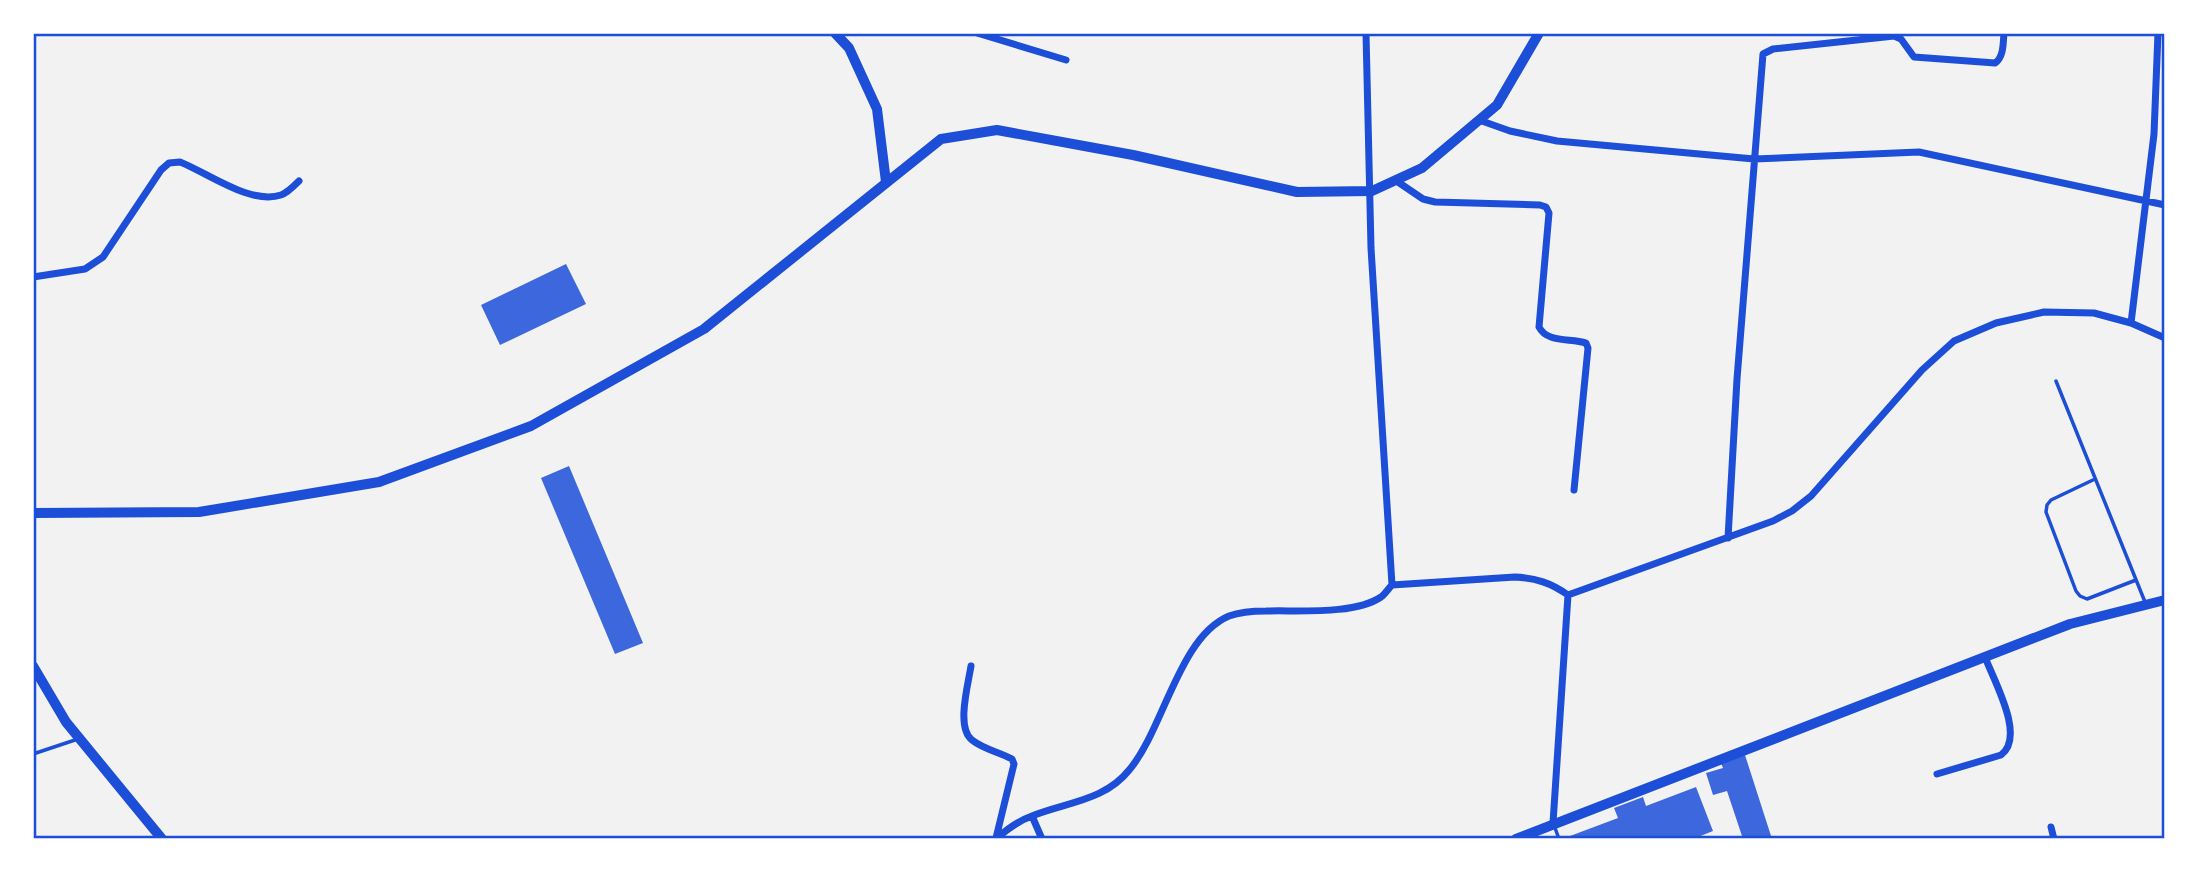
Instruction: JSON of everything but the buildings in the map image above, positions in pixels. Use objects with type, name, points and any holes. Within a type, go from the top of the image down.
[{"type":"main road","points":[[33,513],[199,512],[379,482],[531,426],[704,329],[941,139],[996,130],[1133,155],[1297,192],[1372,191],[1422,168],[1497,106],[1539,33]]},
{"type":"main road","points":[[33,666],[66,722],[162,839]]},
{"type":"street","points":[[835,33],[849,48],[877,109],[886,183]]},
{"type":"street","points":[[977,33],[1066,60]]},
{"type":"street","points":[[1366,33],[1372,191],[1371,248],[1392,585]]},
{"type":"street","points":[[1728,538],[1737,379],[1762,60],[1767,51],[1894,36],[1901,39],[1914,57],[1995,63],[2000,60],[2004,33]]},
{"type":"street","points":[[2131,323],[2154,134],[2158,33]]},
{"type":"street","points":[[1479,120],[1510,131],[1557,141],[1754,159],[1919,152],[2165,205]]},
{"type":"street","points":[[33,277],[85,269],[103,257],[161,170],[169,163],[180,162],[240,191],[267,196],[282,195],[299,181]]},
{"type":"street","points":[[1395,180],[1423,199],[1435,202],[1546,207],[1549,213],[1539,327],[1543,334],[1549,337],[1580,341],[1586,343],[1588,348],[1574,490]]},
{"type":"street","points":[[1568,596],[1782,516],[1811,496],[1923,370],[1954,341],[1996,323],[2044,312],[2094,313],[2131,323],[2165,338]]},
{"type":"street","points":[[971,666],[963,720],[966,734],[973,741],[1008,757],[1014,764],[996,839],[1013,825],[1032,816],[1085,801],[1108,790],[1130,770],[1194,647],[1212,625],[1231,615],[1253,611],[1344,608],[1380,597],[1392,585],[1515,577],[1535,578],[1568,596]]},
{"type":"street","points":[[1553,823],[1568,596]]},
{"type":"street","points":[[1516,839],[2070,624],[2165,600]]},
{"type":"street","points":[[1937,774],[2001,755],[2011,742],[2008,715],[1985,657]]},
{"type":"street","points":[[1032,816],[1042,839]]},
{"type":"street","points":[[2051,827],[2054,839]]},
{"type":"lane","points":[[2056,381],[2146,604]]},
{"type":"lane","points":[[2095,479],[2051,500],[2047,505],[2046,512],[2076,591],[2087,599],[2136,580]]},
{"type":"lane","points":[[33,754],[80,739]]},
{"type":"lane","points":[[1553,823],[1559,839]]}]
